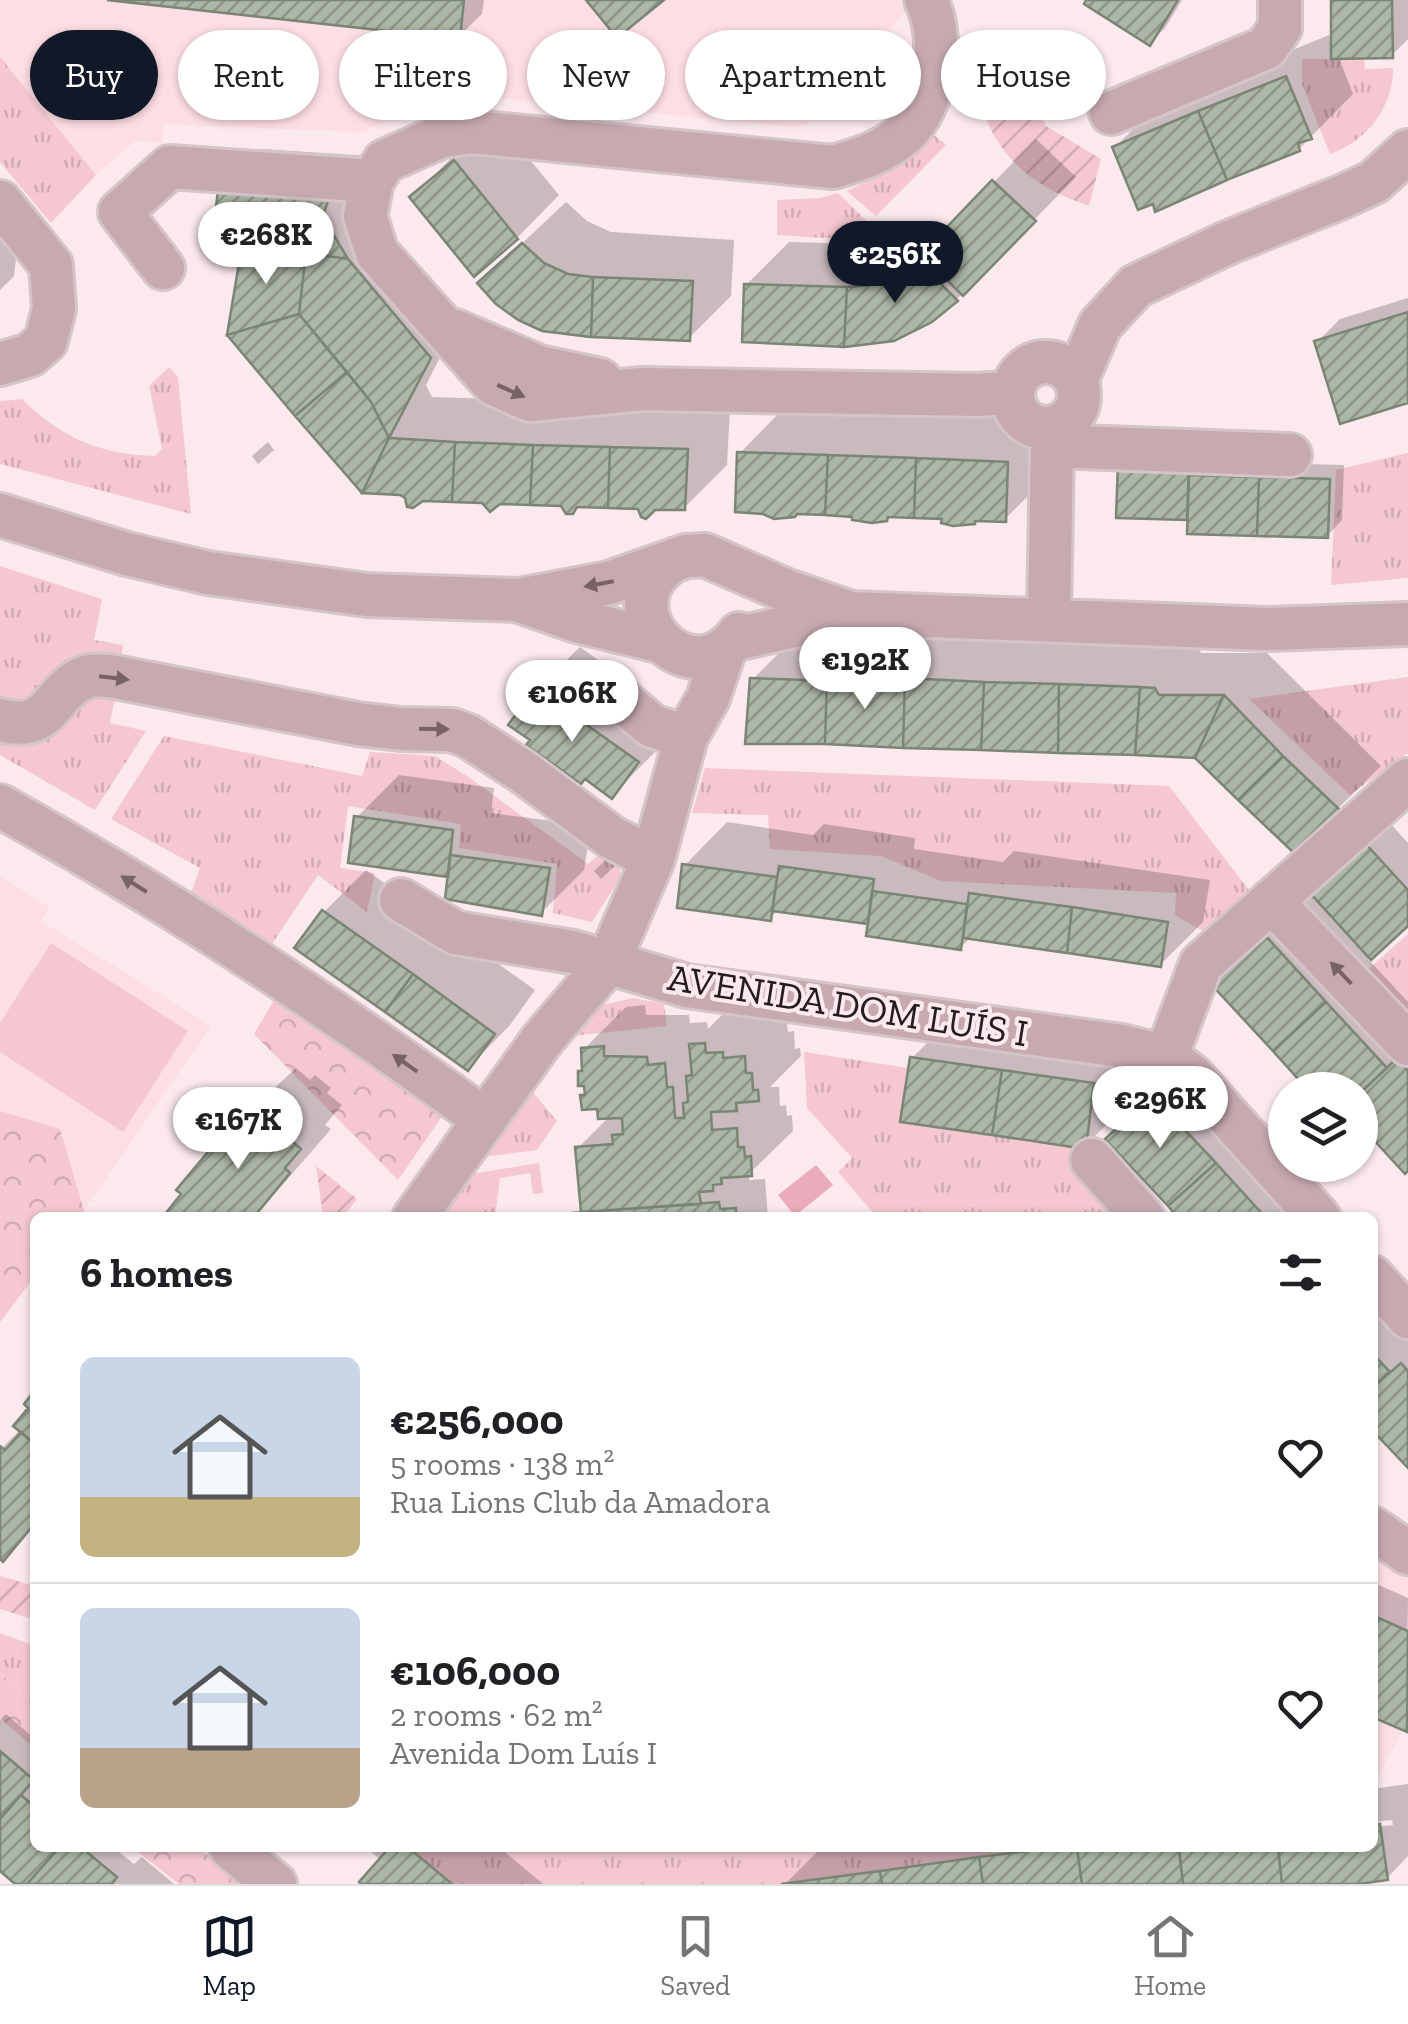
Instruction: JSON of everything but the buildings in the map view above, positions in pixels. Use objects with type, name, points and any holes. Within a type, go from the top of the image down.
[{"type":"street","points":[[926,0],[933,13],[938,43],[926,99],[906,132],[866,158],[833,166],[473,132],[442,136],[386,161],[372,180],[365,216],[377,253],[441,325],[539,367],[642,389],[979,395],[1043,378]]},
{"type":"street","points":[[1111,113],[1266,48],[1280,28],[1280,0]]},
{"type":"street","points":[[1290,455],[1051,437],[1025,421],[1013,403],[1100,326],[1136,286],[1374,182],[1408,151]]},
{"type":"street","points":[[163,268],[120,212],[170,167],[372,180]]},
{"type":"street","points":[[0,202],[51,265],[54,309],[46,340],[30,356],[0,364]]},
{"type":"street","points":[[1049,620],[1051,437]]},
{"type":"street","points":[[0,514],[127,554],[225,576],[367,594],[519,600],[609,583],[677,559],[704,555],[787,591],[851,613]]},
{"type":"street","points":[[664,645],[646,616],[646,602],[656,576],[677,559]]},
{"type":"street","points":[[724,563],[743,584],[747,598],[743,626],[730,644]]},
{"type":"street","points":[[519,600],[699,657],[730,644],[851,613],[1268,629],[1408,624]]},
{"type":"street","name":"AVENIDA DOM LUÍS I","points":[[418,1212],[542,1040],[608,962],[653,860],[686,737],[708,698],[730,644]]},
{"type":"street","name":"AVENIDA DOM LUÍS I","points":[[664,645],[680,682],[686,737]]},
{"type":"street","points":[[0,720],[26,723],[46,715],[70,687],[88,676],[110,676],[358,724],[452,730],[522,771],[611,837],[653,860]]},
{"type":"street","points":[[588,695],[621,700],[652,726],[686,737]]},
{"type":"street","points":[[1166,1057],[1201,964],[1272,901],[1402,797]]},
{"type":"street","points":[[0,806],[268,966],[484,1119]]},
{"type":"street","name":"AVENIDA DOM LUÍS I","points":[[401,900],[456,933],[572,952],[687,986],[1121,1046],[1166,1057],[1191,1075],[1314,1212]]},
{"type":"street","points":[[1272,901],[1408,1044]]},
{"type":"street","points":[[1092,1160],[1138,1212]]},
{"type":"street","points":[[1378,1284],[1408,1317]]},
{"type":"street","points":[[1378,1532],[1408,1553]]},
{"type":"street","points":[[236,1852],[275,1884]]},
{"type":"shaded area","points":[[0,0],[900,0],[906,11],[889,30],[685,30],[685,116],[665,114],[665,30],[527,30],[527,101],[507,99],[507,30],[339,30],[339,120],[388,120],[362,132],[164,124],[162,143],[135,141],[96,175],[51,120],[158,120],[158,30],[30,30],[30,94],[0,57]]},
{"type":"shaded area","points":[[723,120],[810,120],[794,127]]},
{"type":"shaded area","points":[[0,876],[50,908],[41,921],[211,1026],[82,1212],[30,1212],[30,1283],[0,1322]]},
{"type":"shaded area","points":[[816,1165],[833,1185],[800,1212],[792,1212],[778,1195]]},
{"type":"shaded area","points":[[1378,1560],[1408,1577],[1408,1730],[1402,1731],[1378,1777]]},
{"type":"green space","points":[[0,57],[30,94],[30,120],[51,120],[96,175],[51,223],[0,162]]},
{"type":"green space","points":[[1364,58],[1365,69],[1393,68],[1388,96],[1366,132],[1330,154],[1302,84],[1302,59]]},
{"type":"green space","points":[[987,120],[1043,120],[1046,126],[1101,159],[1089,206],[1063,196],[1023,171],[996,138]]},
{"type":"green space","points":[[929,131],[946,145],[876,216],[847,191],[880,175]]},
{"type":"green space","points":[[838,193],[875,229],[840,238],[777,235],[777,200]]},
{"type":"green space","points":[[169,367],[178,377],[191,514],[0,464],[0,401],[22,399],[51,424],[82,441],[117,452],[155,456],[162,449],[149,386]]},
{"type":"green space","points":[[1408,453],[1408,578],[1331,585],[1336,470]]},
{"type":"green space","points":[[0,566],[102,599],[94,640],[123,645],[120,667],[39,702],[0,709]]},
{"type":"green space","points":[[1408,677],[1408,753],[1350,795],[1249,699]]},
{"type":"green space","points":[[98,694],[115,698],[110,723],[146,731],[95,810],[0,755],[0,736]]},
{"type":"green space","points":[[164,736],[362,776],[370,752],[435,756],[588,864],[601,853],[620,867],[620,878],[592,922],[553,913],[557,864],[459,848],[461,824],[348,806],[340,868],[375,873],[367,912],[318,875],[272,944],[191,893],[200,868],[111,819]]},
{"type":"green space","points":[[705,768],[1169,786],[1252,894],[1203,931],[1175,915],[1176,893],[941,881],[881,856],[770,849],[768,815],[692,813]]},
{"type":"green space","points":[[1408,934],[1408,1022],[1363,974]]},
{"type":"green space","points":[[51,943],[188,1031],[123,1132],[0,1052],[0,1023]]},
{"type":"green space","points":[[633,998],[664,1004],[667,1026],[571,1036],[598,1006]]},
{"type":"green space","points":[[273,1002],[286,1004],[443,1115],[398,1180],[254,1034]]},
{"type":"green space","points":[[804,1052],[908,1068],[901,1122],[1077,1148],[1123,1212],[873,1212],[838,1172],[852,1158],[807,1108]]},
{"type":"green space","points":[[532,1091],[557,1121],[537,1150],[483,1157]]},
{"type":"green space","points":[[0,1111],[60,1129],[84,1211],[30,1212],[30,1283],[0,1322]]},
{"type":"green space","points":[[539,1163],[543,1193],[533,1194],[530,1173],[500,1178],[496,1212],[444,1212],[471,1174]]},
{"type":"green space","points":[[316,1166],[357,1199],[347,1212],[322,1212]]},
{"type":"green space","points":[[0,1576],[30,1585],[30,1618],[0,1609]]},
{"type":"green space","points":[[0,1633],[30,1644],[30,1700],[0,1674]]},
{"type":"green space","points":[[0,1674],[30,1700],[30,1745],[0,1718]]},
{"type":"green space","points":[[138,1852],[204,1852],[242,1884],[179,1884]]},
{"type":"green space","points":[[414,1852],[1021,1852],[781,1884],[452,1884]]}]
